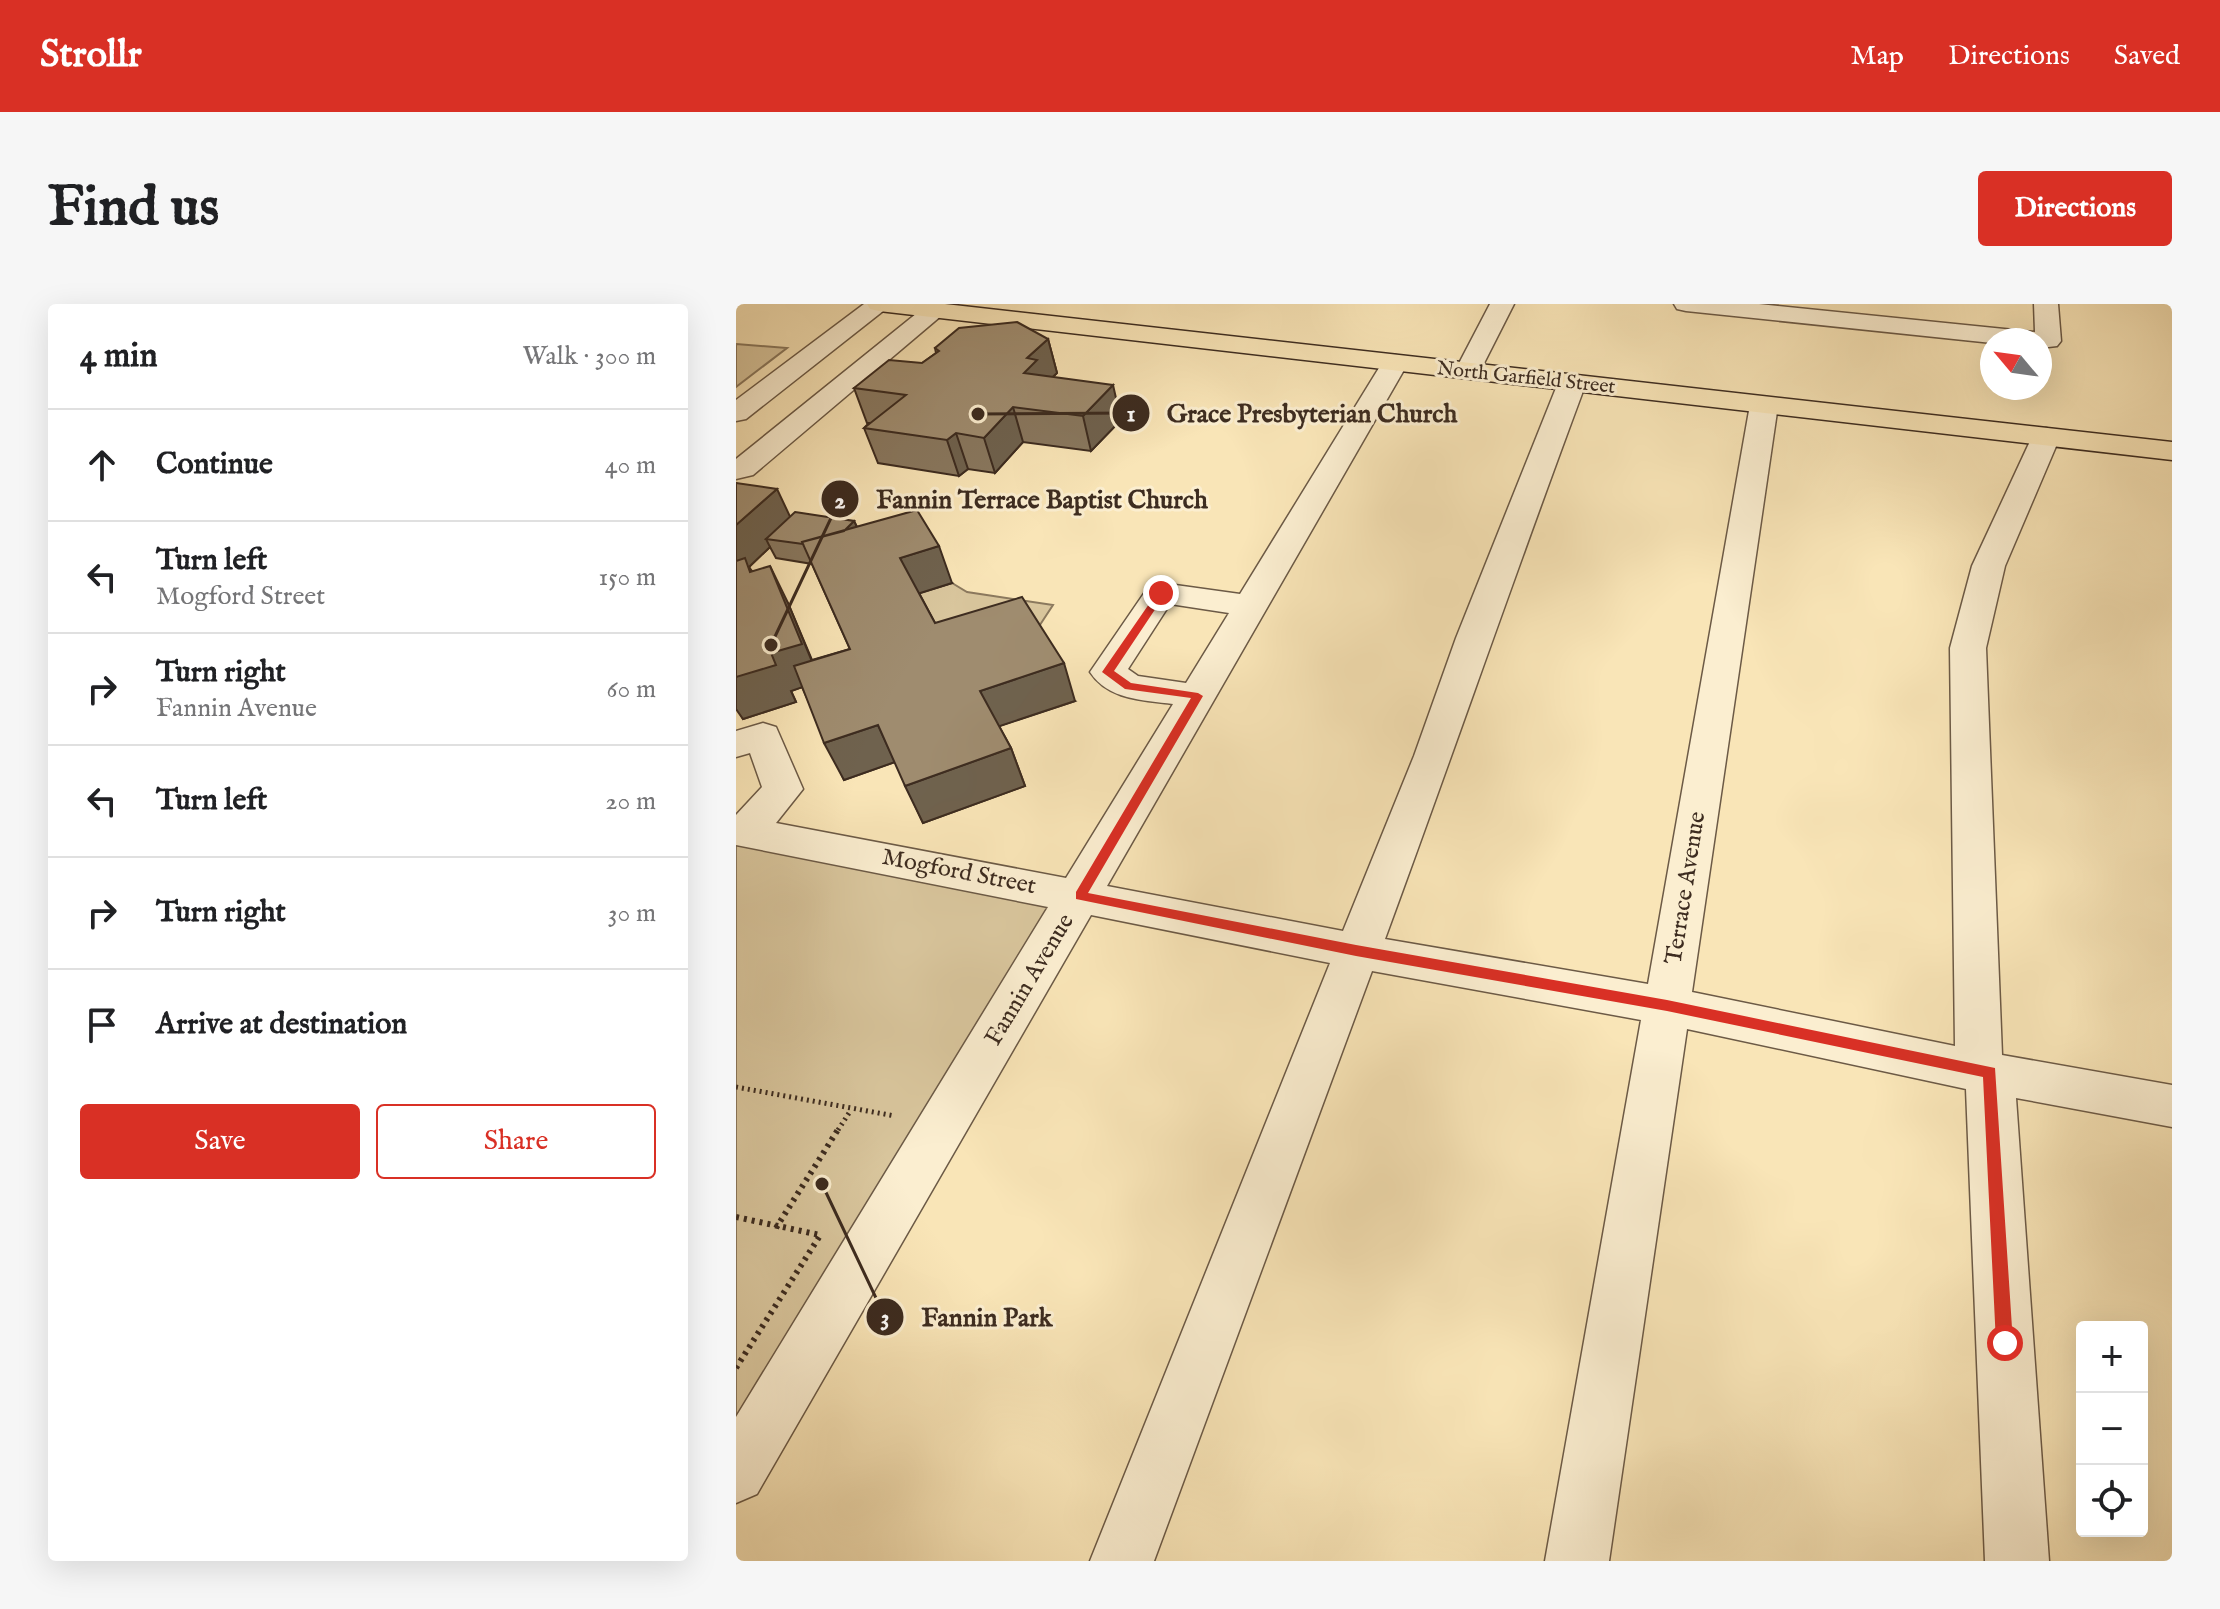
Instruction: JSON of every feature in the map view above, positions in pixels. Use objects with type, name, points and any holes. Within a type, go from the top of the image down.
[{"type":"main road","name":"North Garfield Street","points":[[880,304],[2172,451]]},
{"type":"street","points":[[736,413],[880,304]]},
{"type":"street","points":[[1468,371],[1502,304]]},
{"type":"street","points":[[1686,304],[1980,334]]},
{"type":"street","points":[[2046,304],[2047,328]]},
{"type":"street","points":[[736,470],[742,469],[936,310]]},
{"type":"street","name":"Fannin Avenue","points":[[736,1473],[1395,363]]},
{"type":"street","points":[[1122,1561],[1433,756],[1473,638],[1572,383]]},
{"type":"street","name":"Terrace Avenue","points":[[1577,1561],[1764,405]]},
{"type":"street","points":[[2017,1561],[1985,1072],[1968,648],[1972,614],[2046,437]]},
{"type":"street","points":[[1198,696],[1128,686],[1108,672],[1161,593],[1251,606]]},
{"type":"street","points":[[736,744],[763,736],[783,789],[741,830]]},
{"type":"street","name":"Mogford Street","points":[[741,830],[1356,951],[1667,1006],[1985,1072],[2172,1106]]},
{"type":"path","points":[[736,1097],[739,1088],[895,1116]]},
{"type":"path","points":[[887,1129],[903,1103]]},
{"type":"path","points":[[776,1228],[851,1110]]},
{"type":"path","points":[[736,1217],[820,1235]]},
{"type":"path","points":[[736,1368],[828,1222]]},
{"type":"shaded area","points":[[736,344],[787,348],[736,387]]},
{"type":"shaded area","points":[[952,583],[967,592],[1053,605],[1034,634],[949,660],[914,595]]},
{"type":"shaded area","points":[[736,830],[1080,896],[736,1473]]},
{"type":"building","points":[[1017,322],[1048,339],[1027,358],[1037,360],[1024,373],[1113,385],[1083,416],[1013,407],[984,438],[956,433],[947,440],[864,428],[906,395],[854,388],[889,360],[922,363],[939,351],[935,348],[959,328]]},
{"type":"building","points":[[736,483],[777,489],[736,525]]},
{"type":"building","points":[[917,510],[939,546],[900,558],[935,623],[1022,597],[1064,663],[980,691],[1011,748],[905,786],[878,725],[824,743],[794,666],[850,649],[802,542]]},
{"type":"building","points":[[795,512],[854,521],[844,531],[803,544],[766,539]]},
{"type":"building","points":[[745,558],[750,572],[770,566],[802,644],[771,653],[776,665],[736,677],[736,561]]},
{"type":"place","name":"Grace Presbyterian Church","points":[[978,414]]},
{"type":"place","name":"Fannin Terrace Baptist Church","points":[[771,645]]},
{"type":"place","name":"Fannin Park","points":[[822,1184]]},
{"type":"route","points":[[1161,593],[1108,672],[1128,686],[1198,696],[1080,896],[1356,951],[1667,1006],[1990,1073],[2005,1343]]}]
